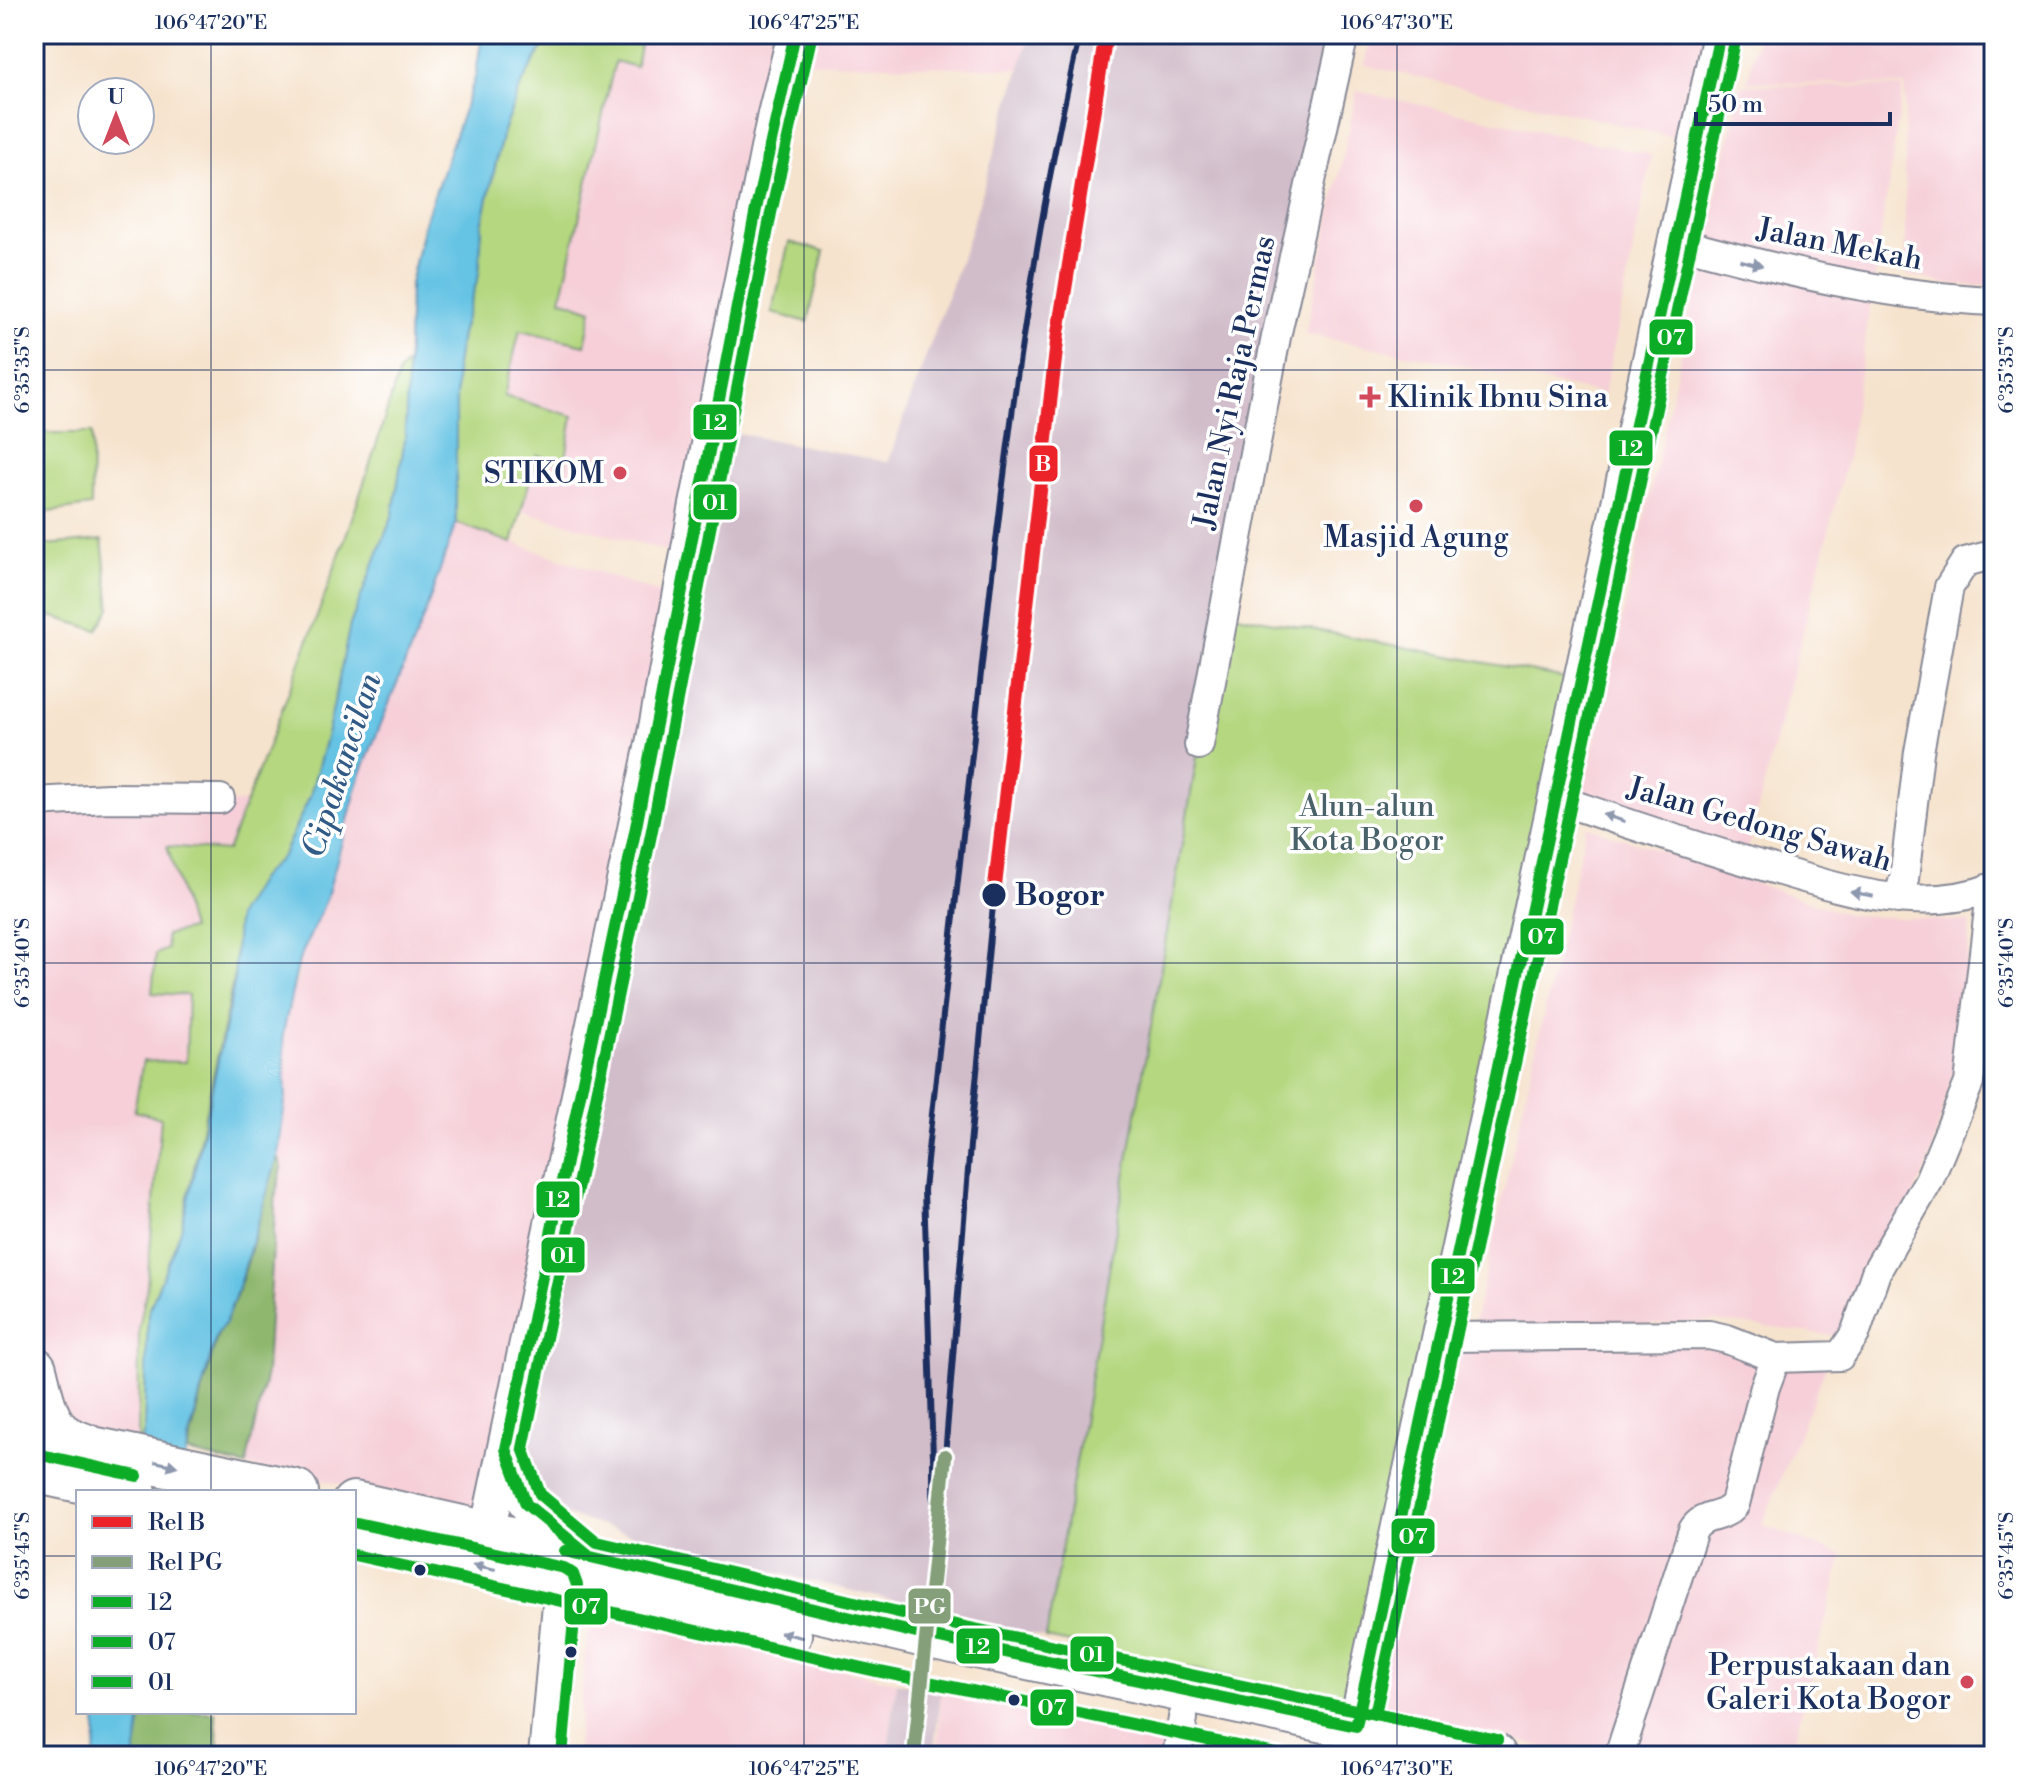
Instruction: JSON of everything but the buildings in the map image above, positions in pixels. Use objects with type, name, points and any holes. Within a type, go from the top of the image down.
[{"type":"main road","points":[[39,1386],[57,1432],[90,1465],[131,1490]]},
{"type":"main road","points":[[34,1470],[90,1465],[239,1480],[286,1490]]},
{"type":"main road","points":[[356,1504],[487,1533],[572,1564],[879,1655],[1180,1737],[1360,1741],[1494,1756]]},
{"type":"main road","points":[[356,1539],[572,1564]]},
{"type":"main road","points":[[675,1593],[925,1635],[1360,1741]]},
{"type":"street","points":[[487,1533],[654,739],[772,130],[795,34]]},
{"type":"street","name":"Jalan Nyi Raja Permas","points":[[1199,745],[1276,337],[1344,34]]},
{"type":"street","points":[[1360,1741],[1440,1337],[1720,34]]},
{"type":"street","name":"Jalan Mekah","points":[[1676,242],[1836,283],[1949,299],[1994,301]]},
{"type":"street","points":[[1898,899],[1904,879],[1919,752],[1949,587],[1965,562],[1994,557]]},
{"type":"street","points":[[34,802],[108,798],[220,799]]},
{"type":"street","name":"Jalan Gedong Sawah","points":[[1556,799],[1747,862],[1860,894],[1898,899],[1966,897],[1991,888]]},
{"type":"street","points":[[1440,1337],[1709,1335],[1776,1358],[1840,1356],[1855,1334],[1876,1272],[1929,1180],[1969,1083],[1991,888]]},
{"type":"street","points":[[1619,1756],[1693,1530],[1703,1519],[1727,1514],[1735,1504],[1765,1387],[1776,1358]]},
{"type":"street","points":[[506,1449],[526,1504],[572,1564],[546,1756]]},
{"type":"shaded area","points":[[642,34],[1030,34],[1020,69],[788,62],[677,554],[522,511],[537,454],[564,463],[503,397],[520,330],[585,345],[592,310],[561,300],[615,61],[636,66]]},
{"type":"shaded area","points":[[1030,34],[1345,34],[1199,745],[1046,1638],[679,1549],[553,1511],[507,1457],[731,432],[888,462],[968,239]]},
{"type":"shaded area","points":[[1372,34],[1738,34],[1714,147],[1365,65]]},
{"type":"shaded area","points":[[1758,34],[1994,34],[1994,286],[1952,285],[1905,274],[1905,85],[1747,82]]},
{"type":"shaded area","points":[[1741,85],[1903,87],[1847,459],[1747,851],[1582,798]]},
{"type":"shaded area","points":[[1357,91],[1652,155],[1604,394],[1305,334]]},
{"type":"shaded area","points":[[456,523],[680,600],[492,1513],[246,1466],[267,1373],[278,1157],[286,1094],[283,1033],[298,976],[299,960],[320,916],[341,851],[354,791],[425,614]]},
{"type":"shaded area","points":[[122,798],[246,803],[227,852],[168,846],[191,929],[167,949],[153,993],[188,994],[186,1062],[143,1061],[134,1111],[161,1117],[147,1286],[139,1329],[138,1456],[92,1449],[34,1369],[34,802]]},
{"type":"shaded area","points":[[1586,826],[1849,915],[1970,922],[1961,1043],[1930,1157],[1855,1338],[1716,1321],[1472,1333]]},
{"type":"shaded area","points":[[1440,1337],[1578,1337],[1830,1357],[1762,1525],[1843,1555],[1790,1756],[1585,1756],[1362,1705]]},
{"type":"shaded area","points":[[614,1621],[631,1621],[897,1682],[887,1756],[576,1756],[587,1634]]},
{"type":"shaded area","points":[[897,1682],[941,1692],[933,1756],[887,1756]]},
{"type":"shaded area","points":[[941,1692],[1179,1745],[1177,1756],[937,1756]]},
{"type":"green space","points":[[550,34],[642,34],[636,67],[615,61],[561,299],[592,310],[585,345],[520,330],[504,396],[573,416],[565,464],[537,455],[512,543],[456,523],[456,365],[461,334],[479,274],[482,225],[503,131],[521,85]]},
{"type":"green space","points":[[789,242],[824,251],[808,322],[772,313]]},
{"type":"green space","points":[[408,363],[405,438],[393,514],[350,625],[329,727],[310,796],[283,855],[272,867],[236,966],[181,1230],[148,1313],[144,1432],[138,1456],[139,1329],[147,1286],[161,1118],[134,1111],[143,1061],[186,1062],[188,995],[152,993],[156,954],[167,949],[166,935],[191,929],[167,846],[227,851],[340,553],[399,371]]},
{"type":"green space","points":[[34,433],[92,433],[91,506],[34,514]]},
{"type":"green space","points":[[102,540],[110,608],[97,630],[34,611],[34,546]]},
{"type":"green space","name":"Alun-alun Kota Bogor","points":[[1222,612],[1581,681],[1362,1705],[1046,1638]]},
{"type":"green space","points":[[278,1156],[282,1168],[276,1192],[266,1373],[246,1466],[187,1452],[217,1336],[244,1275],[268,1175]]},
{"type":"green space","points":[[142,1714],[215,1714],[220,1756],[134,1756]]},
{"type":"water","name":"Cipakancilan","points":[[482,34],[550,34],[521,85],[503,131],[482,225],[479,274],[461,334],[456,365],[456,523],[424,616],[360,776],[326,900],[299,960],[283,1033],[286,1094],[278,1156],[237,1291],[225,1323],[216,1336],[188,1441],[180,1490],[129,1490],[144,1432],[148,1313],[181,1230],[200,1146],[234,984],[237,916],[260,878],[283,855],[310,796],[329,727],[350,625],[393,514],[405,438],[410,284],[424,224],[476,75]]},
{"type":"water","points":[[97,1714],[142,1714],[135,1756],[95,1756]]},
{"type":"railway","points":[[933,1568],[933,1457],[924,1190],[1011,420],[1034,265],[1080,34]]},
{"type":"railway","points":[[945,1456],[994,895]]},
{"type":"rail line","name":"B","points":[[994,895],[1058,333],[1106,34]]},
{"type":"rail line","name":"PG","points":[[914,1756],[945,1456]]},
{"type":"transit line","name":"12","points":[[590,1557],[526,1504],[506,1449],[636,827],[756,209],[795,34]]},
{"type":"transit line","name":"12","points":[[565,1551],[925,1635],[1356,1726],[1720,34]]},
{"type":"transit line","name":"07","points":[[1497,1740],[1375,1714],[1736,37]]},
{"type":"transit line","name":"01","points":[[811,38],[771,213],[652,830],[523,1448],[540,1494],[597,1542],[928,1619],[1497,1740]]},
{"type":"transit line","name":"01","points":[[37,1454],[137,1476]]},
{"type":"transit line","name":"01","points":[[357,1523],[564,1568],[573,1574],[577,1585],[562,1756]]},
{"type":"transit line","name":"07","points":[[356,1555],[876,1671],[1285,1756]]},
{"type":"place","name":"Klinik Ibnu Sina","points":[[1370,397]]},
{"type":"place","name":"STIKOM","points":[[620,473]]},
{"type":"place","name":"Masjid Agung","points":[[1416,506]]},
{"type":"place","name":"Bogor","points":[[994,895]]},
{"type":"place","name":"Perpustakaan dan Galeri Kota Bogor","points":[[1967,1682]]}]
